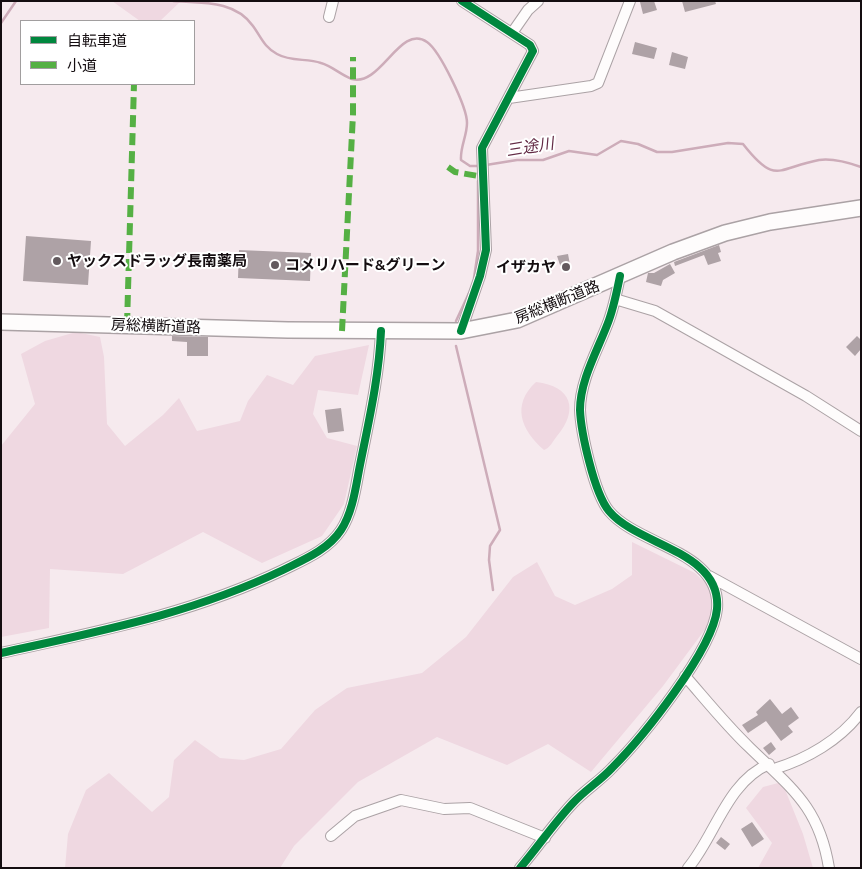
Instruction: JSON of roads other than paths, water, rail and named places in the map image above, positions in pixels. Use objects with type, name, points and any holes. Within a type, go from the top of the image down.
[{"type":"highway","name":"房総横断道路","points":[[1,322],[381,331],[461,331],[516,320],[673,252],[724,233],[770,222],[861,208]]},
{"type":"street","points":[[328,17],[333,1]]},
{"type":"street","points":[[461,331],[480,276],[486,250],[482,148],[533,51],[530,45],[462,1]]},
{"type":"street","points":[[512,33],[528,10],[538,1]]},
{"type":"street","points":[[509,98],[591,86],[598,83],[630,1]]},
{"type":"street","points":[[620,276],[615,299],[584,388],[580,408],[583,435],[599,493],[608,510],[631,529],[685,556],[710,576],[861,659]]},
{"type":"street","points":[[615,299],[655,311],[815,401],[861,431]]},
{"type":"street","points":[[1,653],[178,612],[242,589],[307,558],[329,543],[342,530],[354,492],[379,371],[381,331]]},
{"type":"street","points":[[520,868],[573,803],[611,770],[642,736],[685,676],[706,639],[717,609],[717,597],[710,576]]},
{"type":"street","points":[[685,676],[749,747],[808,806],[823,840],[829,868]]},
{"type":"street","points":[[688,868],[700,854],[730,801],[744,782],[771,767],[794,763],[834,739],[861,712]]},
{"type":"street","points":[[331,836],[354,816],[401,800],[444,809],[470,808],[545,838]]},
{"type":"waterway","name":"三途川","points":[[1,23],[16,1]]},
{"type":"waterway","name":"三途川","points":[[173,1],[217,4],[237,11],[253,26],[266,45],[277,54],[288,58],[321,63],[352,79],[362,79],[372,74],[399,47],[408,41],[417,38],[427,42],[439,56],[445,67],[466,115],[467,128],[461,160],[470,166],[481,166]]},
{"type":"waterway","name":"三途川","points":[[486,165],[517,160],[543,160],[569,151],[597,155],[621,141],[638,144],[657,152],[672,152],[728,143],[743,144],[763,165],[770,170],[778,171],[819,160],[840,161],[861,167]]},
{"type":"waterway","points":[[474,278],[478,251],[478,181]]},
{"type":"waterway","points":[[456,321],[469,293]]},
{"type":"waterway","points":[[456,346],[500,530],[490,546],[489,560],[493,590]]},
{"type":"place","name":"ヤックスドラッグ長南薬局","points":[[57,261]]},
{"type":"place","name":"コメリハード&グリーン","points":[[275,265]]},
{"type":"place","name":"イザカヤ","points":[[566,267]]}]
